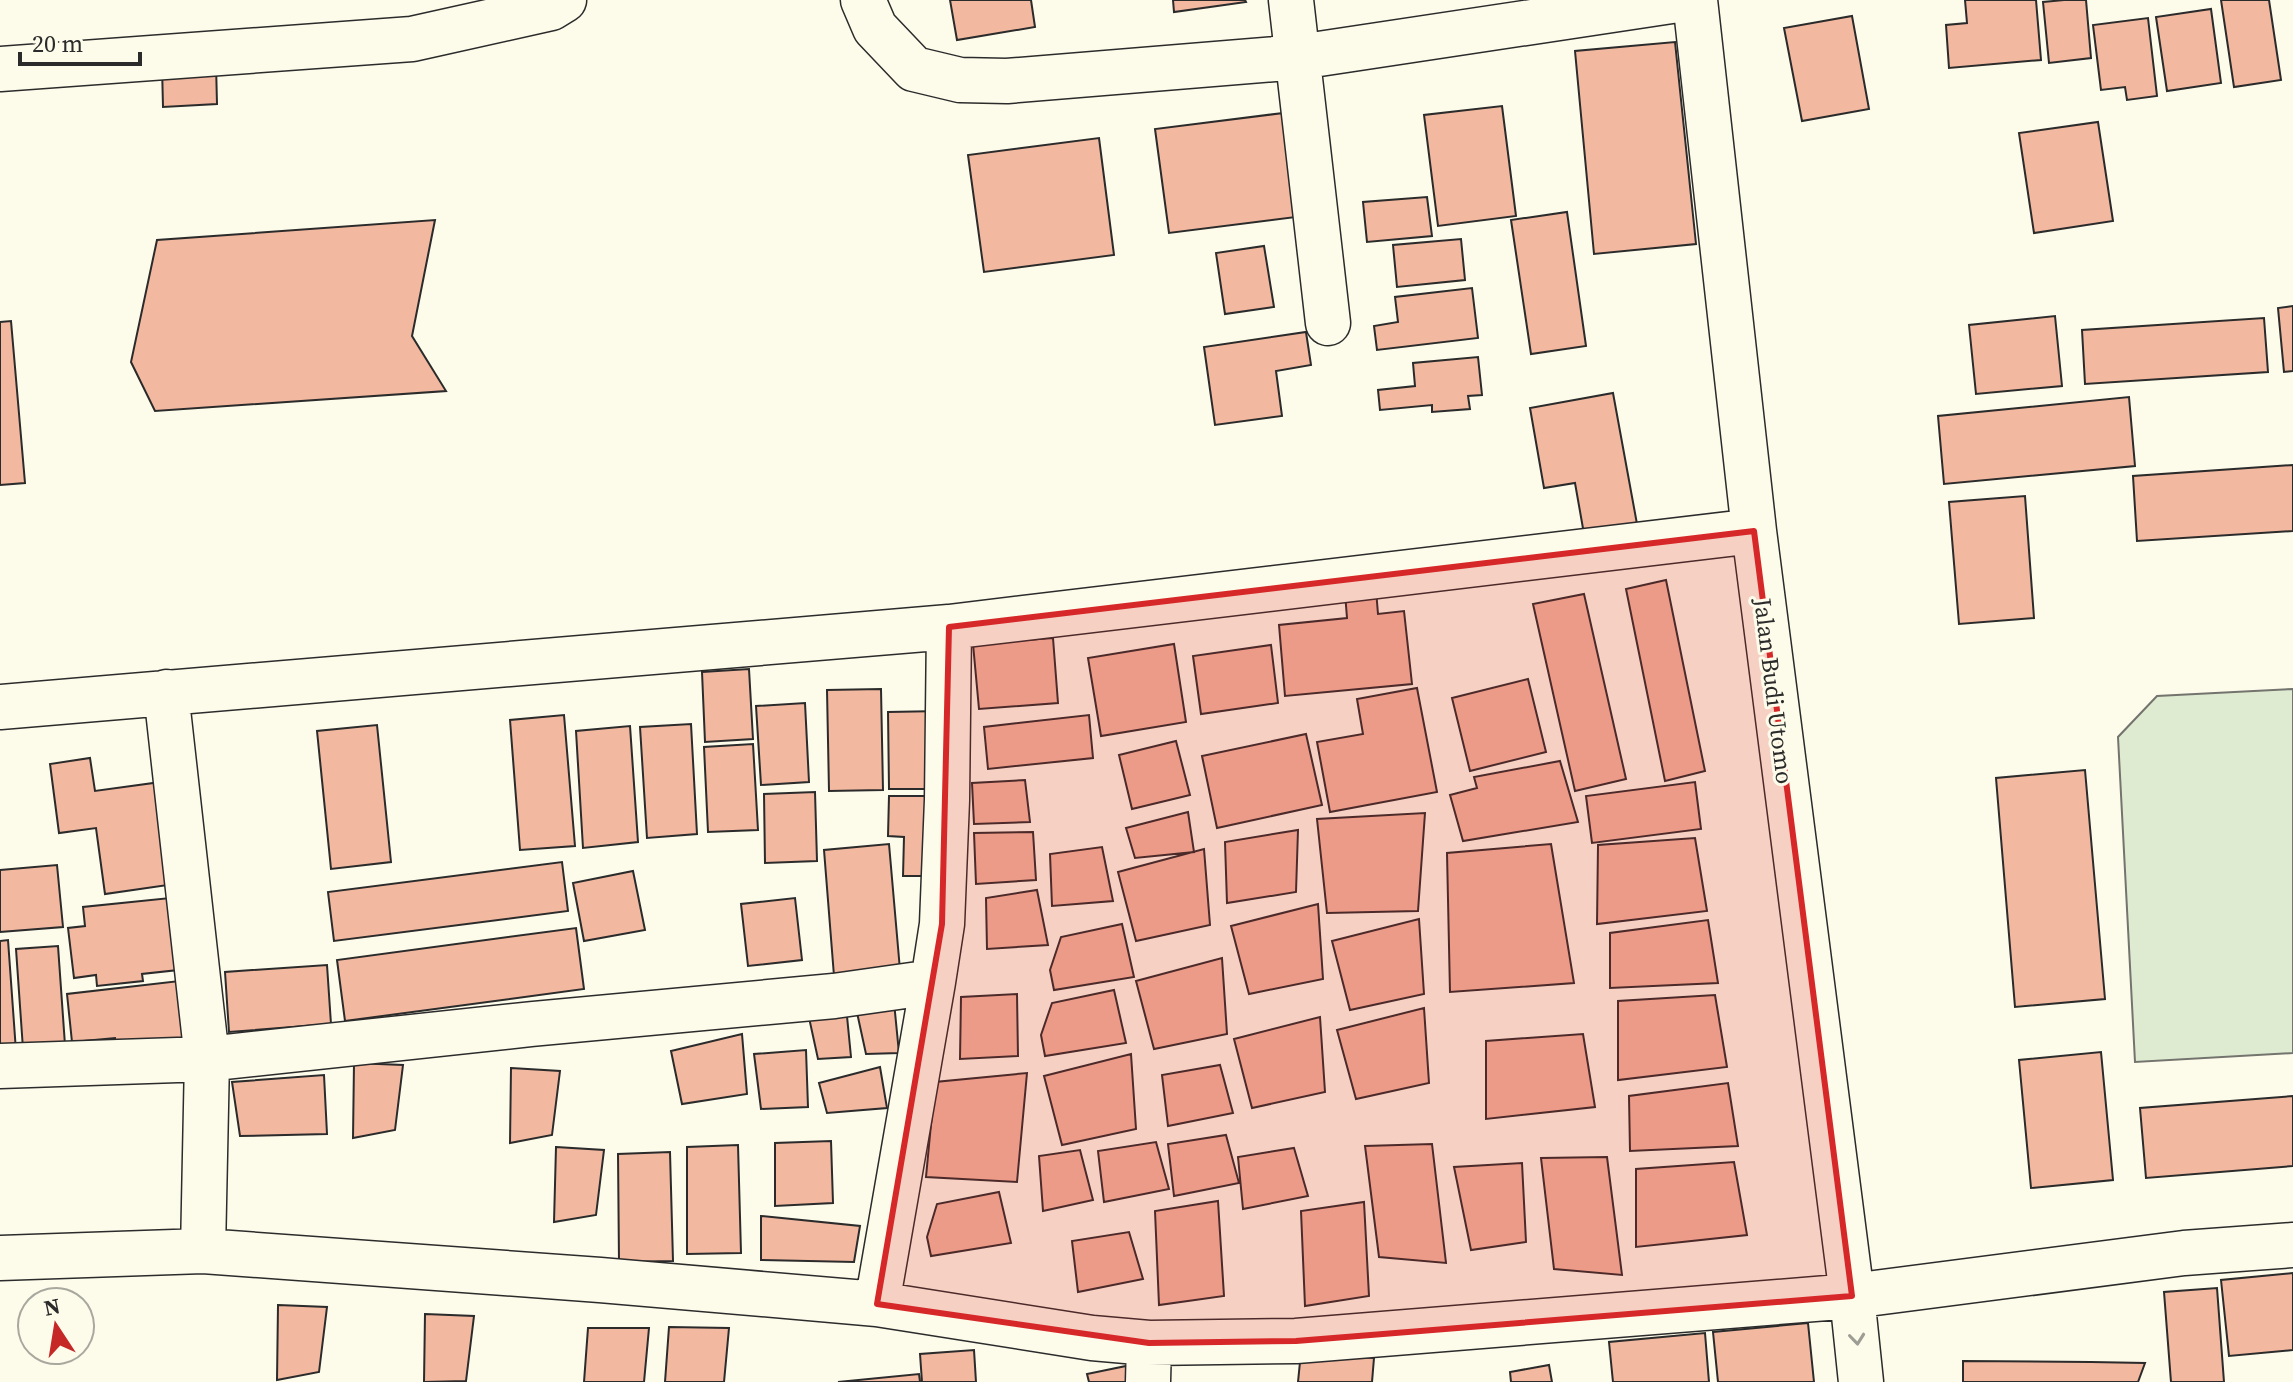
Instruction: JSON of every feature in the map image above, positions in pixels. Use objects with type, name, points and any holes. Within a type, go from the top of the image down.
[{"type":"street","points":[[0,69],[412,39],[551,8],[564,0]]},
{"type":"street","points":[[863,0],[875,28],[914,69],[960,80],[1007,81],[1299,57],[1678,0]]},
{"type":"street","points":[[1291,0],[1328,323]]},
{"type":"street","name":"Jalan Budi Utomo","points":[[1695,0],[1754,531],[1861,1382]]},
{"type":"street","points":[[0,707],[949,627],[1754,531]]},
{"type":"street","points":[[877,1304],[942,924],[949,627]]},
{"type":"street","points":[[166,692],[207,1059],[203,1251]]},
{"type":"street","points":[[0,1066],[207,1059],[834,996],[933,982]]},
{"type":"street","points":[[0,1258],[203,1251],[877,1304],[1078,1336],[1148,1363],[1296,1341],[1852,1296],[2184,1253],[2293,1245]]},
{"type":"highlighted area","points":[[1754,531],[1852,1296],[1296,1341],[1149,1343],[877,1304],[942,924],[949,627]]},
{"type":"green space","points":[[2293,689],[2293,1053],[2135,1062],[2118,737],[2157,696]]},
{"type":"building","points":[[950,0],[1031,0],[1035,27],[957,40]]},
{"type":"building","points":[[1173,0],[1245,0],[1246,2],[1174,12]]},
{"type":"building","points":[[1965,0],[2036,0],[2041,60],[1949,68],[1946,25],[1967,23]]},
{"type":"building","points":[[2086,0],[2091,58],[2049,63],[2043,2]]},
{"type":"building","points":[[2221,0],[2269,0],[2281,80],[2234,87]]},
{"type":"building","points":[[2211,9],[2221,83],[2167,91],[2156,17]]},
{"type":"building","points":[[1852,16],[1869,109],[1802,121],[1784,28]]},
{"type":"building","points":[[2148,18],[2157,96],[2127,100],[2125,87],[2101,90],[2093,25]]},
{"type":"building","points":[[1675,42],[1696,244],[1594,254],[1575,51]]},
{"type":"building","points":[[216,64],[217,104],[163,107],[162,66]]},
{"type":"building","points":[[1502,106],[1516,216],[1438,226],[1424,115]]},
{"type":"building","points":[[1291,112],[1304,216],[1169,233],[1155,129]]},
{"type":"building","points":[[2098,122],[2113,221],[2034,233],[2019,133]]},
{"type":"building","points":[[1099,138],[1114,255],[984,272],[968,155]]},
{"type":"building","points":[[1427,197],[1432,236],[1367,242],[1363,202]]},
{"type":"building","points":[[1567,212],[1586,346],[1531,354],[1511,220]]},
{"type":"building","points":[[435,220],[412,336],[446,391],[155,411],[131,362],[157,240]]},
{"type":"building","points":[[1461,239],[1465,280],[1397,287],[1393,245]]},
{"type":"building","points":[[1264,246],[1274,307],[1225,314],[1216,253]]},
{"type":"building","points":[[1472,288],[1478,338],[1377,350],[1374,326],[1398,322],[1395,297]]},
{"type":"building","points":[[2293,306],[2293,371],[2284,372],[2278,308]]},
{"type":"building","points":[[2055,316],[2062,386],[1976,394],[1969,325]]},
{"type":"building","points":[[2264,318],[2268,372],[2085,384],[2082,330]]},
{"type":"building","points":[[11,321],[25,483],[0,485],[0,322]]},
{"type":"building","points":[[1306,332],[1311,365],[1276,371],[1282,416],[1215,425],[1204,347]]},
{"type":"building","points":[[1478,357],[1482,395],[1468,396],[1470,409],[1432,412],[1432,405],[1380,410],[1378,390],[1415,386],[1413,363]]},
{"type":"building","points":[[1613,393],[1637,524],[1584,534],[1575,483],[1544,488],[1530,408]]},
{"type":"building","points":[[2129,397],[2135,466],[1944,484],[1938,416]]},
{"type":"building","points":[[2293,465],[2293,531],[2137,541],[2133,476]]},
{"type":"building","points":[[2025,496],[2034,618],[1959,624],[1949,502]]},
{"type":"building","points":[[1666,580],[1705,771],[1665,781],[1626,589]]},
{"type":"building","points":[[1376,590],[1378,614],[1404,611],[1412,684],[1285,696],[1279,625],[1347,618],[1345,593]]},
{"type":"building","points":[[1584,594],[1626,779],[1575,791],[1533,604]]},
{"type":"building","points":[[1053,638],[1058,703],[979,709],[973,644]]},
{"type":"building","points":[[1174,644],[1186,722],[1101,736],[1088,658]]},
{"type":"building","points":[[1271,645],[1278,703],[1201,714],[1193,656]]},
{"type":"building","points":[[749,669],[753,739],[705,742],[702,672]]},
{"type":"building","points":[[1528,679],[1546,752],[1470,771],[1452,698]]},
{"type":"building","points":[[1417,688],[1437,792],[1330,812],[1317,742],[1363,734],[1357,699]]},
{"type":"building","points":[[881,689],[883,790],[829,791],[827,690]]},
{"type":"building","points":[[805,703],[809,782],[761,785],[756,706]]},
{"type":"building","points":[[941,711],[941,789],[889,789],[888,712]]},
{"type":"building","points":[[564,715],[575,846],[520,850],[510,720]]},
{"type":"building","points":[[1089,715],[1093,758],[988,769],[984,727]]},
{"type":"building","points":[[691,724],[697,834],[647,838],[640,727]]},
{"type":"building","points":[[377,725],[391,862],[331,869],[317,731]]},
{"type":"building","points":[[630,726],[638,842],[583,848],[576,731]]},
{"type":"building","points":[[1306,734],[1322,805],[1217,828],[1202,756]]},
{"type":"building","points":[[1176,741],[1190,795],[1132,809],[1119,755]]},
{"type":"building","points":[[753,744],[758,830],[708,832],[704,747]]},
{"type":"building","points":[[90,758],[95,791],[161,782],[175,884],[105,894],[96,828],[59,833],[50,764]]},
{"type":"building","points":[[1560,761],[1578,822],[1463,841],[1450,795],[1477,788],[1474,777]]},
{"type":"building","points":[[2085,770],[2105,999],[2015,1007],[1996,778]]},
{"type":"building","points":[[1025,780],[1030,822],[974,824],[972,783]]},
{"type":"building","points":[[1695,782],[1701,829],[1592,843],[1586,796]]},
{"type":"building","points":[[815,792],[817,861],[765,863],[764,794]]},
{"type":"building","points":[[889,796],[940,796],[938,876],[903,876],[904,837],[888,836]]},
{"type":"building","points":[[1188,812],[1194,852],[1135,858],[1126,828]]},
{"type":"building","points":[[1425,813],[1418,911],[1327,913],[1317,819]]},
{"type":"building","points":[[1298,830],[1296,892],[1227,903],[1225,842]]},
{"type":"building","points":[[1033,832],[1036,880],[976,884],[974,833]]},
{"type":"building","points":[[1695,838],[1707,911],[1597,924],[1598,845]]},
{"type":"building","points":[[889,844],[900,970],[834,976],[824,850]]},
{"type":"building","points":[[1551,844],[1574,983],[1450,992],[1447,853]]},
{"type":"building","points":[[1102,847],[1113,901],[1052,906],[1050,854]]},
{"type":"building","points":[[1204,849],[1210,925],[1136,941],[1118,872]]},
{"type":"building","points":[[562,862],[568,911],[334,941],[328,892]]},
{"type":"building","points":[[57,865],[63,927],[0,932],[0,870]]},
{"type":"building","points":[[633,871],[645,930],[584,941],[573,883]]},
{"type":"building","points":[[1037,890],[1048,945],[987,949],[986,898]]},
{"type":"building","points":[[170,898],[178,970],[142,974],[143,981],[97,986],[96,975],[74,978],[68,928],[85,926],[83,907]]},
{"type":"building","points":[[795,898],[802,960],[748,966],[741,904]]},
{"type":"building","points":[[1318,904],[1323,979],[1249,994],[1231,926]]},
{"type":"building","points":[[1419,919],[1424,994],[1350,1010],[1332,941]]},
{"type":"building","points":[[1708,920],[1718,983],[1610,988],[1610,933]]},
{"type":"building","points":[[1122,924],[1134,977],[1054,990],[1050,970],[1061,937]]},
{"type":"building","points":[[576,928],[584,989],[345,1021],[337,960]]},
{"type":"building","points":[[8,940],[16,1051],[0,1052],[0,941]]},
{"type":"building","points":[[58,946],[65,1045],[23,1049],[16,949]]},
{"type":"building","points":[[1222,958],[1227,1034],[1154,1049],[1136,981]]},
{"type":"building","points":[[327,965],[331,1024],[229,1032],[225,972]]},
{"type":"building","points":[[188,980],[198,1050],[116,1055],[115,1038],[72,1042],[67,994]]},
{"type":"building","points":[[1114,990],[1126,1043],[1045,1056],[1041,1035],[1052,1003]]},
{"type":"building","points":[[1017,994],[1018,1056],[960,1059],[961,997]]},
{"type":"building","points":[[1715,995],[1727,1067],[1618,1080],[1618,1001]]},
{"type":"building","points":[[894,1002],[899,1053],[866,1054],[856,1008]]},
{"type":"building","points":[[846,1006],[851,1057],[818,1059],[808,1013]]},
{"type":"building","points":[[1424,1008],[1429,1083],[1356,1099],[1337,1030]]},
{"type":"building","points":[[1320,1017],[1325,1092],[1252,1108],[1234,1039]]},
{"type":"building","points":[[742,1034],[747,1094],[682,1104],[671,1051]]},
{"type":"building","points":[[1583,1034],[1595,1107],[1486,1119],[1486,1041]]},
{"type":"building","points":[[806,1050],[808,1107],[761,1109],[754,1054]]},
{"type":"building","points":[[2101,1052],[2113,1180],[2031,1188],[2019,1060]]},
{"type":"building","points":[[1131,1054],[1136,1129],[1062,1145],[1044,1076]]},
{"type":"building","points":[[354,1063],[403,1065],[395,1130],[353,1138]]},
{"type":"building","points":[[1220,1065],[1233,1113],[1168,1126],[1162,1075]]},
{"type":"building","points":[[880,1067],[887,1108],[827,1113],[819,1083]]},
{"type":"building","points":[[511,1068],[560,1071],[552,1135],[510,1143]]},
{"type":"building","points":[[1027,1073],[1017,1182],[926,1177],[935,1082]]},
{"type":"building","points":[[324,1075],[327,1134],[240,1136],[232,1082]]},
{"type":"building","points":[[1728,1083],[1738,1146],[1630,1151],[1629,1096]]},
{"type":"building","points":[[2293,1096],[2293,1166],[2146,1178],[2140,1108]]},
{"type":"building","points":[[1226,1135],[1239,1183],[1174,1196],[1168,1144]]},
{"type":"building","points":[[831,1141],[833,1203],[775,1206],[775,1143]]},
{"type":"building","points":[[1156,1142],[1169,1189],[1104,1202],[1098,1151]]},
{"type":"building","points":[[1432,1144],[1446,1263],[1379,1257],[1365,1146]]},
{"type":"building","points":[[738,1145],[741,1253],[687,1254],[687,1147]]},
{"type":"building","points":[[556,1147],[604,1150],[596,1215],[554,1222]]},
{"type":"building","points":[[1294,1148],[1308,1196],[1243,1209],[1238,1157]]},
{"type":"building","points":[[1080,1150],[1093,1200],[1043,1211],[1039,1156]]},
{"type":"building","points":[[670,1152],[673,1261],[619,1262],[618,1154]]},
{"type":"building","points":[[1607,1157],[1622,1275],[1554,1269],[1541,1158]]},
{"type":"building","points":[[1734,1162],[1747,1235],[1636,1247],[1636,1169]]},
{"type":"building","points":[[1522,1163],[1526,1242],[1471,1250],[1454,1167]]},
{"type":"building","points":[[999,1192],[1011,1243],[931,1256],[927,1237],[937,1204]]},
{"type":"building","points":[[1218,1201],[1224,1296],[1159,1305],[1155,1211]]},
{"type":"building","points":[[1364,1202],[1369,1296],[1305,1306],[1301,1211]]},
{"type":"building","points":[[761,1216],[860,1226],[854,1262],[761,1260]]},
{"type":"building","points":[[1129,1232],[1143,1279],[1078,1292],[1072,1241]]},
{"type":"building","points":[[2293,1273],[2293,1350],[2229,1356],[2221,1280]]},
{"type":"building","points":[[2217,1288],[2224,1382],[2171,1382],[2164,1292]]},
{"type":"building","points":[[278,1305],[327,1307],[319,1372],[277,1380]]},
{"type":"building","points":[[425,1314],[474,1316],[466,1381],[424,1382]]},
{"type":"building","points":[[1808,1323],[1814,1382],[1718,1382],[1713,1332]]},
{"type":"building","points":[[669,1327],[729,1328],[724,1382],[665,1382]]},
{"type":"building","points":[[588,1328],[649,1328],[644,1382],[584,1382]]},
{"type":"building","points":[[1705,1333],[1709,1382],[1613,1382],[1609,1342]]},
{"type":"building","points":[[974,1350],[976,1382],[922,1382],[920,1354]]},
{"type":"building","points":[[1301,1352],[1374,1358],[1372,1382],[1298,1382]]},
{"type":"building","points":[[1963,1361],[2145,1363],[2138,1382],[1963,1382]]},
{"type":"building","points":[[1549,1365],[1552,1382],[1511,1382],[1510,1372]]},
{"type":"building","points":[[1126,1366],[1129,1382],[1089,1382],[1087,1374]]},
{"type":"building","points":[[919,1374],[920,1382],[838,1382]]}]
